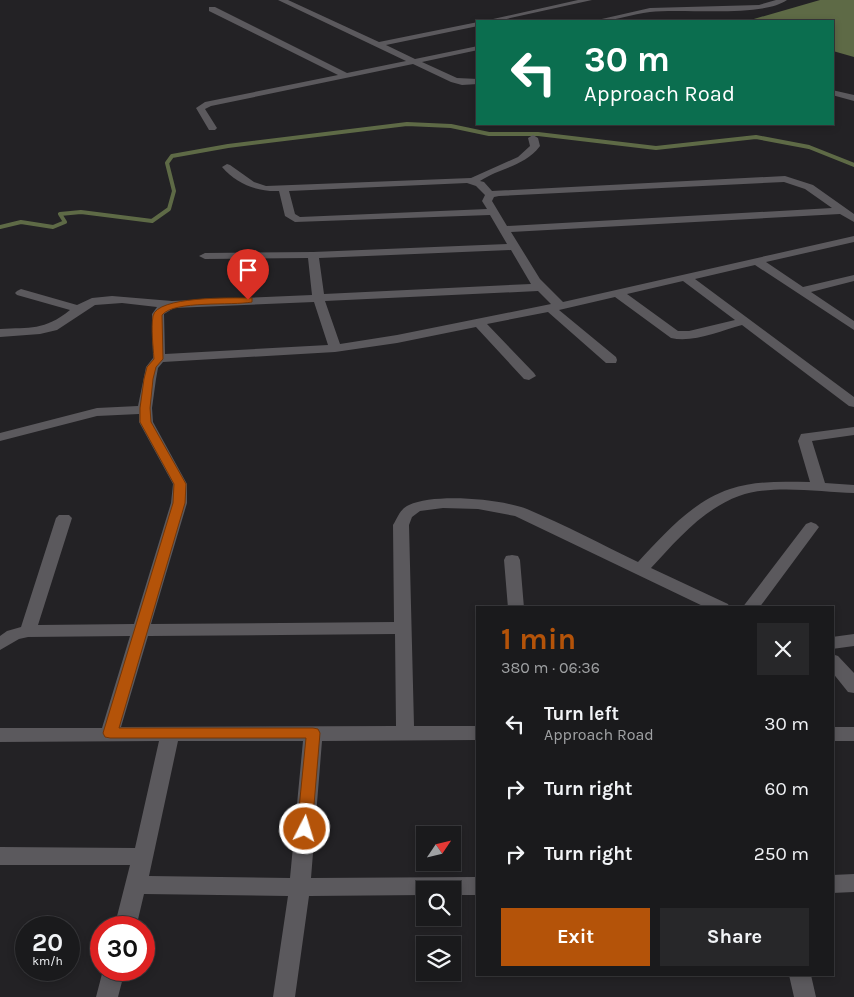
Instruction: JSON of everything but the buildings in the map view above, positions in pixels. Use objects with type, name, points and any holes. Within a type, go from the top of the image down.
[{"type":"street","points":[[282,0],[462,82],[476,90]]},
{"type":"street","points":[[493,20],[588,0]]},
{"type":"street","points":[[712,0],[729,17]]},
{"type":"street","points":[[602,20],[650,10],[760,7],[783,0]]},
{"type":"street","points":[[212,9],[346,76]]},
{"type":"street","points":[[380,44],[476,24]]},
{"type":"street","points":[[212,128],[200,108],[202,106],[476,48]]},
{"type":"street","points":[[462,82],[476,81]]},
{"type":"street","points":[[834,93],[854,98]]},
{"type":"street","points":[[472,181],[487,172],[519,162],[535,146],[533,138]]},
{"type":"street","points":[[227,167],[256,187],[265,189],[472,181],[480,184],[490,195]]},
{"type":"street","points":[[490,195],[499,193],[785,179],[809,187],[854,220]]},
{"type":"street","points":[[284,189],[290,216],[299,220],[493,212]]},
{"type":"street","points":[[490,195],[487,201],[535,281],[555,307],[611,360]]},
{"type":"street","points":[[503,229],[842,211]]},
{"type":"street","points":[[158,359],[182,356],[336,348],[397,339],[555,307],[854,239]]},
{"type":"street","points":[[838,243],[854,252]]},
{"type":"street","points":[[205,256],[313,256],[514,247]]},
{"type":"street","points":[[313,256],[318,297],[336,348]]},
{"type":"street","points":[[756,261],[854,326]]},
{"type":"street","points":[[685,277],[854,403]]},
{"type":"street","points":[[801,290],[854,278]]},
{"type":"street","points":[[0,333],[45,329],[62,322],[85,305],[105,300],[172,305],[541,287]]},
{"type":"street","points":[[617,293],[675,335],[689,335],[744,321]]},
{"type":"street","points":[[22,294],[79,309]]},
{"type":"street","points":[[110,733],[179,503],[180,484],[151,434],[146,422],[145,410],[150,373],[158,359],[158,314],[162,309],[172,305]]},
{"type":"street","points":[[478,322],[529,376]]},
{"type":"street","points":[[0,438],[97,412],[145,410]]},
{"type":"street","points":[[819,487],[805,441],[806,437],[854,430]]},
{"type":"street","points":[[641,568],[670,537],[697,515],[733,493],[761,488],[819,487],[854,489]]},
{"type":"street","points":[[405,733],[401,525],[406,514],[417,507],[432,504],[472,504],[496,506],[520,512],[718,606]]},
{"type":"street","points":[[28,631],[64,518]]},
{"type":"street","points":[[752,606],[811,527]]},
{"type":"street","points":[[512,560],[516,606]]},
{"type":"street","points":[[0,644],[13,635],[28,631],[403,628]]},
{"type":"street","points":[[834,643],[854,640]]},
{"type":"street","points":[[834,662],[854,687]]},
{"type":"street","points":[[284,997],[300,887],[313,733]]},
{"type":"street","points":[[0,734],[476,733]]},
{"type":"street","points":[[128,916],[170,734]]},
{"type":"street","points":[[834,734],[854,734]]},
{"type":"street","points":[[0,856],[143,857]]},
{"type":"street","points":[[834,884],[854,883]]},
{"type":"street","points":[[136,885],[300,887],[476,886]]},
{"type":"street","points":[[800,976],[804,997]]},
{"type":"street","points":[[107,997],[111,981]]},
{"type":"shaded area","points":[[820,0],[854,0],[854,57],[834,51],[834,20],[750,20]]},
{"type":"waterway","points":[[0,227],[21,222],[53,227],[65,222],[60,214],[81,212],[152,221],[169,209],[174,191],[167,163],[172,156],[228,146],[407,124],[451,126],[489,134],[538,134],[656,148],[756,137],[809,147],[854,165]]},
{"type":"route","points":[[248,300],[184,303],[162,309],[158,314],[158,359],[152,367],[148,379],[145,408],[146,422],[180,484],[179,503],[110,733],[313,733],[305,829]]}]
